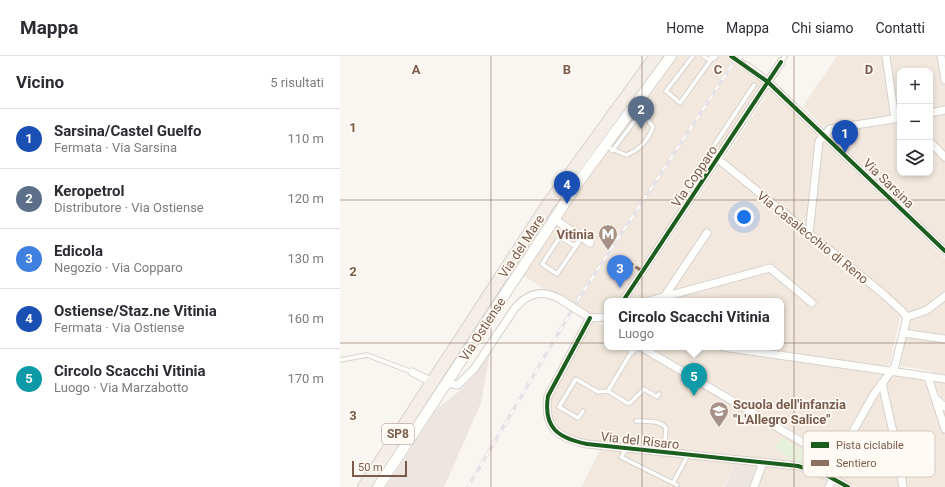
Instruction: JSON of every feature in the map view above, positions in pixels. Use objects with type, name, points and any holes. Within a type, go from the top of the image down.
[{"type":"main road","name":"Via del Mare","points":[[364,487],[557,191],[656,56]]},
{"type":"main road","name":"Via Ostiense","points":[[378,487],[554,219],[636,111],[671,56]]},
{"type":"street","points":[[809,234],[819,141],[830,130],[897,118],[886,56]]},
{"type":"street","points":[[942,56],[945,80]]},
{"type":"street","name":"Via Copparo","points":[[626,298],[783,59]]},
{"type":"street","name":"Via Sarsina","points":[[747,66],[768,82],[945,251]]},
{"type":"street","points":[[933,112],[945,110]]},
{"type":"street","points":[[933,145],[945,156]]},
{"type":"street","name":"Via Casalecchio di Reno","points":[[718,159],[890,300],[907,317]]},
{"type":"street","points":[[554,219],[580,240],[590,243]]},
{"type":"street","points":[[669,298],[707,233]]},
{"type":"street","points":[[669,298],[770,268],[812,303]]},
{"type":"street","points":[[446,383],[458,385],[469,374],[515,308],[524,298],[534,293],[542,293],[560,299],[590,318],[604,318]]},
{"type":"street","points":[[854,431],[882,383],[895,366],[907,317],[927,310],[945,296]]},
{"type":"street","name":"Via del Risaro","points":[[590,318],[548,396],[547,405],[549,421],[558,434],[569,440],[626,449],[682,456],[763,462],[803,468]]},
{"type":"street","points":[[903,333],[945,339]]},
{"type":"street","points":[[646,350],[803,443]]},
{"type":"street","points":[[744,350],[945,379]]},
{"type":"street","points":[[412,372],[432,382]]},
{"type":"street","points":[[928,377],[945,429]]},
{"type":"street","points":[[882,383],[893,431]]},
{"type":"street","points":[[935,398],[945,408]]},
{"type":"street","points":[[754,487],[763,462]]},
{"type":"street","points":[[829,487],[831,477]]},
{"type":"street","name":"Via del Risaro","points":[[831,477],[848,487]]},
{"type":"street","points":[[901,477],[902,487]]},
{"type":"lane","points":[[693,56],[666,91],[680,102],[713,57]]},
{"type":"lane","points":[[703,56],[708,60],[713,57]]},
{"type":"lane","points":[[718,159],[709,153],[754,85]]},
{"type":"lane","points":[[745,99],[754,104]]},
{"type":"lane","points":[[608,148],[626,155],[637,151],[650,137],[653,127],[648,120],[636,111]]},
{"type":"lane","points":[[560,237],[573,245],[580,240],[557,274],[542,264],[560,237]]},
{"type":"lane","points":[[608,391],[632,350]]},
{"type":"lane","points":[[340,360],[359,355],[367,355],[412,372]]},
{"type":"lane","points":[[583,410],[578,418],[559,407],[576,379],[598,392],[608,391],[630,403],[644,390],[657,397],[659,394]]},
{"type":"lane","points":[[636,420],[659,422],[664,425],[666,428],[664,453]]},
{"type":"lane","points":[[626,449],[621,457],[675,484],[682,456]]},
{"type":"shaded area","points":[[671,56],[731,56],[768,82],[624,298],[604,298],[604,311],[590,318],[519,273]]},
{"type":"shaded area","points":[[837,56],[945,56],[945,244],[834,138],[803,106]]},
{"type":"shaded area","points":[[770,90],[945,259],[945,400],[941,398],[931,371],[900,366],[909,311],[907,311],[900,318],[890,362],[847,431],[803,431],[803,436],[656,350],[784,350],[784,298],[631,298]]},
{"type":"shaded area","points":[[590,318],[604,325],[604,350],[645,350],[803,443],[803,468],[798,466],[736,463],[723,487],[581,487],[600,450],[563,437],[549,421],[548,396]]},
{"type":"shaded area","points":[[490,353],[481,403],[444,487],[386,487],[436,410],[464,387]]},
{"type":"shaded area","points":[[892,374],[923,380],[932,400],[945,412],[945,487],[856,487],[839,478],[935,477],[935,431],[858,431],[876,397]]},
{"type":"shaded area","points":[[736,463],[757,465],[758,467],[751,487],[724,487]]},
{"type":"shaded area","points":[[764,465],[798,470],[803,472],[803,477],[818,477],[829,481],[826,487],[757,487]]},
{"type":"green space","points":[[782,437],[800,448],[793,460],[774,449]]},
{"type":"green space","points":[[801,448],[803,449],[803,464],[794,461]]},
{"type":"tunnel","points":[[731,56],[747,66]]},
{"type":"railway","points":[[468,487],[579,298],[738,56]]},
{"type":"marked path","points":[[628,262],[642,271]]},
{"type":"cycle path","points":[[731,56],[768,82],[945,251]]},
{"type":"cycle path","points":[[625,298],[781,62]]},
{"type":"cycle path","points":[[590,318],[548,396],[547,407],[550,424],[561,435],[577,442],[587,444],[803,468]]},
{"type":"cycle path","points":[[830,477],[848,487]]},
{"type":"place","name":"Keropetrol","points":[[641,129]]},
{"type":"place","name":"Sarsina/Castel Guelfo","points":[[845,153]]},
{"type":"place","name":"Ostiense/Staz.ne Vitinia","points":[[567,204]]},
{"type":"place","name":"Vitinia","points":[[608,251]]},
{"type":"place","name":"Edicola","points":[[620,288]]},
{"type":"place","name":"Circolo Scacchi Vitinia","points":[[694,396]]},
{"type":"place","name":"Scuola dell'infanzia \"L'Allegro Salice\"","points":[[719,428]]}]
